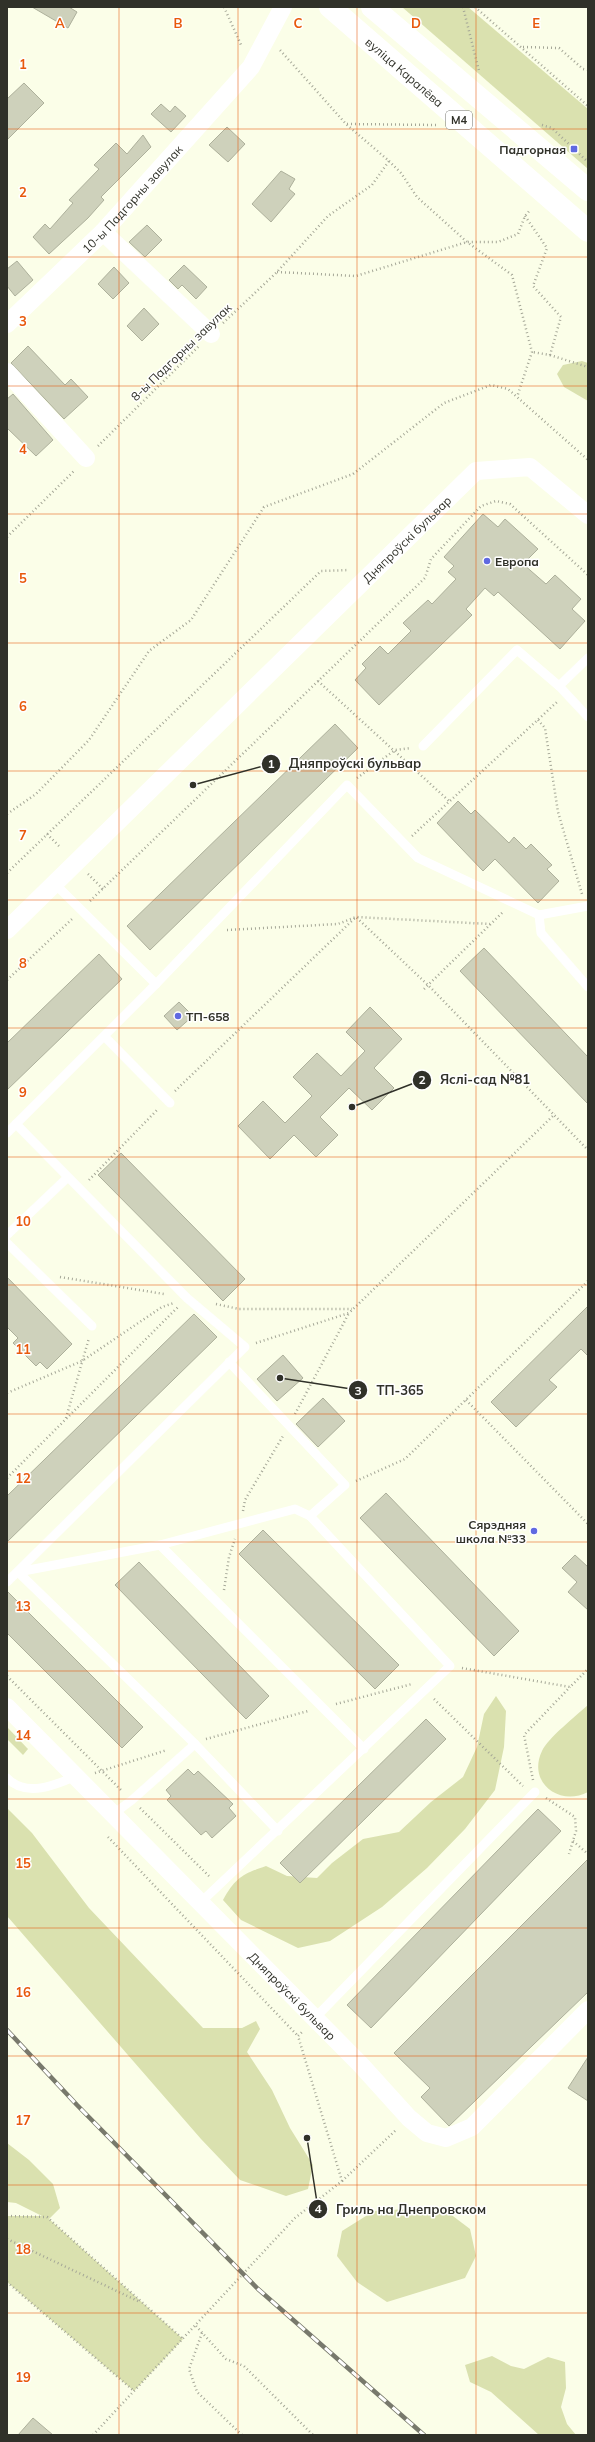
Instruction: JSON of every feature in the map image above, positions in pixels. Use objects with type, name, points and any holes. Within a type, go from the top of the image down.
[{"type":"main road","name":"вуліца Каралёва","points":[[330,7],[588,231]]},
{"type":"main road","name":"М4","points":[[372,7],[588,190]]},
{"type":"street","name":"10-ы Падгорны завулак","points":[[7,324],[104,232],[251,67],[283,7]]},
{"type":"street","points":[[104,232],[211,334]]},
{"type":"street","points":[[7,372],[86,458]]},
{"type":"street","name":"Дняпроўскі бульвар","points":[[7,930],[373,570],[476,471],[530,467],[588,514]]},
{"type":"street","name":"Дняпроўскі бульвар","points":[[7,1707],[314,2019],[409,2118],[427,2134],[446,2138],[472,2127],[588,2010]]},
{"type":"lane","points":[[423,746],[517,650],[559,686],[588,717]]},
{"type":"lane","points":[[559,686],[588,658]]},
{"type":"lane","points":[[7,1133],[106,1037],[347,785],[418,858],[539,915],[587,906]]},
{"type":"lane","points":[[55,884],[80,911],[156,984]]},
{"type":"lane","points":[[539,915],[541,933],[588,987]]},
{"type":"lane","points":[[106,1037],[168,1101]]},
{"type":"lane","points":[[7,1582],[244,1347],[187,1298],[67,1178],[16,1124]]},
{"type":"lane","points":[[7,1235],[67,1178]]},
{"type":"lane","points":[[7,1243],[92,1326]]},
{"type":"lane","points":[[229,1362],[345,1486],[310,1516]]},
{"type":"lane","points":[[18,1572],[160,1546],[295,1509],[310,1516],[450,1666],[220,1886],[200,1903]]},
{"type":"lane","points":[[160,1546],[364,1749]]},
{"type":"lane","points":[[18,1572],[194,1743],[278,1831]]},
{"type":"lane","points":[[112,1815],[132,1800],[194,1743]]},
{"type":"lane","points":[[7,1778],[28,1788],[40,1789],[78,1778]]},
{"type":"lane","points":[[314,2019],[534,1793]]},
{"type":"path","points":[[224,7],[251,67]]},
{"type":"path","points":[[463,7],[480,78]]},
{"type":"path","points":[[475,7],[523,47],[588,106]]},
{"type":"path","points":[[268,35],[346,124],[401,173],[417,197],[467,242],[512,275],[532,352],[517,397]]},
{"type":"path","points":[[523,47],[559,48],[583,69],[588,70]]},
{"type":"path","points":[[346,124],[436,125]]},
{"type":"path","name":"8-ы Падгорны завулак","points":[[7,537],[211,334],[277,272],[328,216],[372,185],[389,161]]},
{"type":"path","points":[[277,272],[356,276],[467,242],[498,242],[518,234],[525,216],[530,210]]},
{"type":"path","points":[[525,216],[547,248],[533,286],[561,317],[550,355]]},
{"type":"path","points":[[532,352],[550,355],[588,367]]},
{"type":"path","points":[[7,814],[36,794],[89,740],[148,651],[191,620],[264,507],[353,474],[444,403],[491,385],[508,389],[588,460]]},
{"type":"path","points":[[7,980],[425,578],[431,559],[481,506],[496,501],[510,504],[588,575]]},
{"type":"path","points":[[7,873],[321,571],[373,570]]},
{"type":"path","points":[[318,681],[395,750],[448,801]]},
{"type":"path","points":[[404,844],[448,801],[567,694]]},
{"type":"path","points":[[538,720],[545,728],[558,812],[587,906]]},
{"type":"path","points":[[347,785],[395,750],[423,746]]},
{"type":"path","points":[[47,834],[59,846]]},
{"type":"path","points":[[83,870],[103,889]]},
{"type":"path","points":[[424,989],[512,903]]},
{"type":"path","points":[[356,917],[428,985],[555,1114],[588,1150]]},
{"type":"path","points":[[80,1190],[168,1101],[356,917]]},
{"type":"path","points":[[207,931],[338,924],[356,917],[490,924]]},
{"type":"path","points":[[221,1607],[229,1557],[240,1524],[245,1500],[289,1426],[349,1313],[555,1114]]},
{"type":"path","points":[[345,1486],[405,1459],[588,1281]]},
{"type":"path","points":[[7,1393],[82,1361],[162,1307],[187,1298]]},
{"type":"path","points":[[7,1478],[187,1298]]},
{"type":"path","points":[[244,1347],[349,1313]]},
{"type":"path","points":[[66,1419],[92,1326]]},
{"type":"path","points":[[466,1400],[588,1524]]},
{"type":"path","points":[[450,1666],[570,1687]]},
{"type":"path","points":[[534,1793],[524,1735],[588,1669]]},
{"type":"path","points":[[7,1676],[220,1886]]},
{"type":"path","points":[[78,1778],[194,1743],[440,1676]]},
{"type":"path","points":[[425,1690],[534,1793],[575,1817],[576,1831],[569,1854]]},
{"type":"path","points":[[107,1836],[298,2036],[342,2181]]},
{"type":"path","points":[[573,1841],[588,1854]]},
{"type":"path","points":[[298,2036],[314,2019]]},
{"type":"path","points":[[93,2435],[295,2218],[342,2181],[409,2118]]},
{"type":"path","points":[[7,2216],[47,2217],[183,2339]]},
{"type":"path","points":[[7,2239],[144,2304]]},
{"type":"path","points":[[7,2282],[134,2391]]},
{"type":"path","points":[[196,2326],[226,2359],[244,2366],[313,2435]]},
{"type":"path","points":[[202,2333],[189,2369],[197,2392],[242,2435]]},
{"type":"green space","points":[[402,7],[468,7],[588,109],[588,169]]},
{"type":"green space","points":[[582,361],[588,363],[588,401],[564,387],[557,374],[563,365]]},
{"type":"green space","points":[[496,1696],[506,1711],[504,1747],[495,1790],[465,1829],[427,1868],[382,1907],[330,1941],[298,1948],[241,1920],[223,1900],[236,1881],[246,1874],[258,1869],[266,1866],[287,1876],[317,1878],[332,1863],[363,1839],[399,1832],[431,1802],[463,1777],[477,1747],[484,1714]]},
{"type":"green space","points":[[588,1705],[588,1792],[577,1796],[557,1794],[548,1789],[542,1782],[538,1762],[545,1746],[556,1733]]},
{"type":"green space","points":[[7,1727],[28,1749],[23,1755],[7,1739]]},
{"type":"green space","points":[[7,1808],[32,1833],[89,1908],[203,2028],[242,2028],[256,2021],[260,2029],[247,2052],[272,2090],[290,2128],[313,2165],[308,2189],[286,2196],[240,2180],[201,2139],[7,1916]]},
{"type":"green space","points":[[7,2143],[29,2160],[53,2184],[60,2208],[49,2219],[183,2339],[134,2391],[7,2282],[7,2216],[42,2216],[16,2203],[7,2202]]},
{"type":"green space","points":[[441,2207],[470,2229],[476,2256],[465,2278],[387,2302],[357,2282],[337,2256],[342,2231],[374,2211]]},
{"type":"green space","points":[[492,2356],[511,2366],[524,2369],[548,2357],[565,2362],[566,2388],[561,2407],[567,2424],[576,2435],[539,2435],[491,2392],[470,2382],[465,2365]]},
{"type":"building","points":[[32,7],[69,7],[77,12],[68,28]]},
{"type":"building","points":[[24,83],[44,103],[7,140],[7,99]]},
{"type":"building","points":[[161,104],[170,112],[175,106],[186,116],[171,132],[151,114]]},
{"type":"building","points":[[227,127],[245,144],[228,162],[209,145]]},
{"type":"building","points":[[143,135],[151,147],[101,197],[104,200],[88,218],[49,254],[33,237],[45,224],[50,229],[73,203],[69,200],[99,169],[94,165],[116,143],[127,154]]},
{"type":"building","points":[[281,171],[295,179],[289,189],[295,194],[271,222],[252,204]]},
{"type":"building","points":[[147,225],[162,240],[145,257],[129,242]]},
{"type":"building","points":[[17,261],[33,280],[15,296],[7,286],[7,269]]},
{"type":"building","points":[[184,265],[207,287],[196,299],[182,285],[178,289],[169,280]]},
{"type":"building","points":[[114,267],[129,283],[113,299],[98,284]]},
{"type":"building","points":[[144,308],[159,324],[142,341],[127,326]]},
{"type":"building","points":[[28,346],[65,385],[71,379],[88,397],[64,419],[11,363]]},
{"type":"building","points":[[13,394],[53,440],[36,456],[7,428],[7,399]]},
{"type":"building","points":[[483,514],[498,527],[505,519],[538,549],[523,564],[546,584],[555,575],[581,599],[572,609],[585,621],[560,649],[498,592],[494,596],[485,588],[466,609],[472,615],[379,705],[355,680],[366,668],[362,664],[380,646],[388,654],[411,631],[403,623],[428,600],[432,604],[456,579],[448,572],[454,566],[444,557]]},
{"type":"building","points":[[335,724],[358,748],[150,950],[127,926]]},
{"type":"building","points":[[458,801],[471,814],[475,810],[509,843],[514,837],[526,849],[531,844],[552,865],[547,869],[559,881],[538,903],[495,859],[483,871],[437,823]]},
{"type":"building","points":[[484,948],[588,1057],[588,1104],[460,971]]},
{"type":"building","points":[[99,954],[122,979],[7,1090],[7,1043]]},
{"type":"building","name":"ТП-658","points":[[179,1002],[193,1016],[177,1030],[164,1016]]},
{"type":"building","points":[[370,1007],[402,1039],[374,1068],[394,1088],[372,1110],[349,1088],[320,1117],[338,1135],[316,1157],[294,1135],[270,1159],[238,1126],[263,1101],[285,1123],[312,1096],[293,1077],[317,1053],[341,1076],[365,1051],[346,1032]]},
{"type":"building","points":[[121,1153],[245,1279],[223,1301],[98,1175]]},
{"type":"building","points":[[7,1277],[72,1344],[47,1369],[40,1362],[36,1366],[13,1343],[18,1338],[7,1327]]},
{"type":"building","points":[[588,1306],[588,1356],[581,1349],[549,1380],[557,1387],[516,1427],[491,1402]]},
{"type":"building","points":[[194,1314],[217,1337],[7,1542],[7,1496]]},
{"type":"building","points":[[283,1355],[303,1378],[277,1401],[257,1379]]},
{"type":"building","points":[[323,1398],[345,1421],[318,1447],[296,1424]]},
{"type":"building","points":[[386,1493],[519,1631],[494,1656],[360,1518]]},
{"type":"building","points":[[263,1530],[399,1665],[375,1689],[239,1554]]},
{"type":"building","points":[[575,1555],[588,1567],[588,1610],[568,1592],[577,1582],[562,1568]]},
{"type":"building","points":[[139,1562],[269,1696],[246,1719],[115,1585]]},
{"type":"building","points":[[7,1591],[143,1727],[122,1748],[7,1633]]},
{"type":"building","points":[[426,1719],[446,1739],[300,1883],[280,1863]]},
{"type":"building","points":[[188,1769],[194,1775],[198,1771],[233,1804],[229,1808],[236,1816],[212,1838],[206,1831],[201,1835],[167,1800],[171,1796],[166,1790]]},
{"type":"building","points":[[538,1809],[561,1831],[371,2028],[347,2005]]},
{"type":"building","points":[[588,1859],[588,1992],[449,2126],[421,2097],[430,2088],[394,2053]]},
{"type":"building","points":[[588,2057],[588,2101],[568,2088]]},
{"type":"building","points":[[33,2418],[53,2435],[18,2435]]},
{"type":"railway","points":[[7,2030],[77,2105],[258,2289],[424,2435]]},
{"type":"place","name":"Падгорная","points":[[574,149]]},
{"type":"place","name":"Европа","points":[[487,561]]},
{"type":"place","name":"Дняпроўскі бульвар","points":[[193,785]]},
{"type":"place","name":"ТП-658","points":[[178,1016]]},
{"type":"place","name":"Яслі-сад №81","points":[[352,1107]]},
{"type":"place","name":"ТП-365","points":[[280,1378]]},
{"type":"place","name":"Сярэдняя школа №33","points":[[534,1531]]},
{"type":"place","name":"Гриль на Днепровском","points":[[307,2138]]}]
